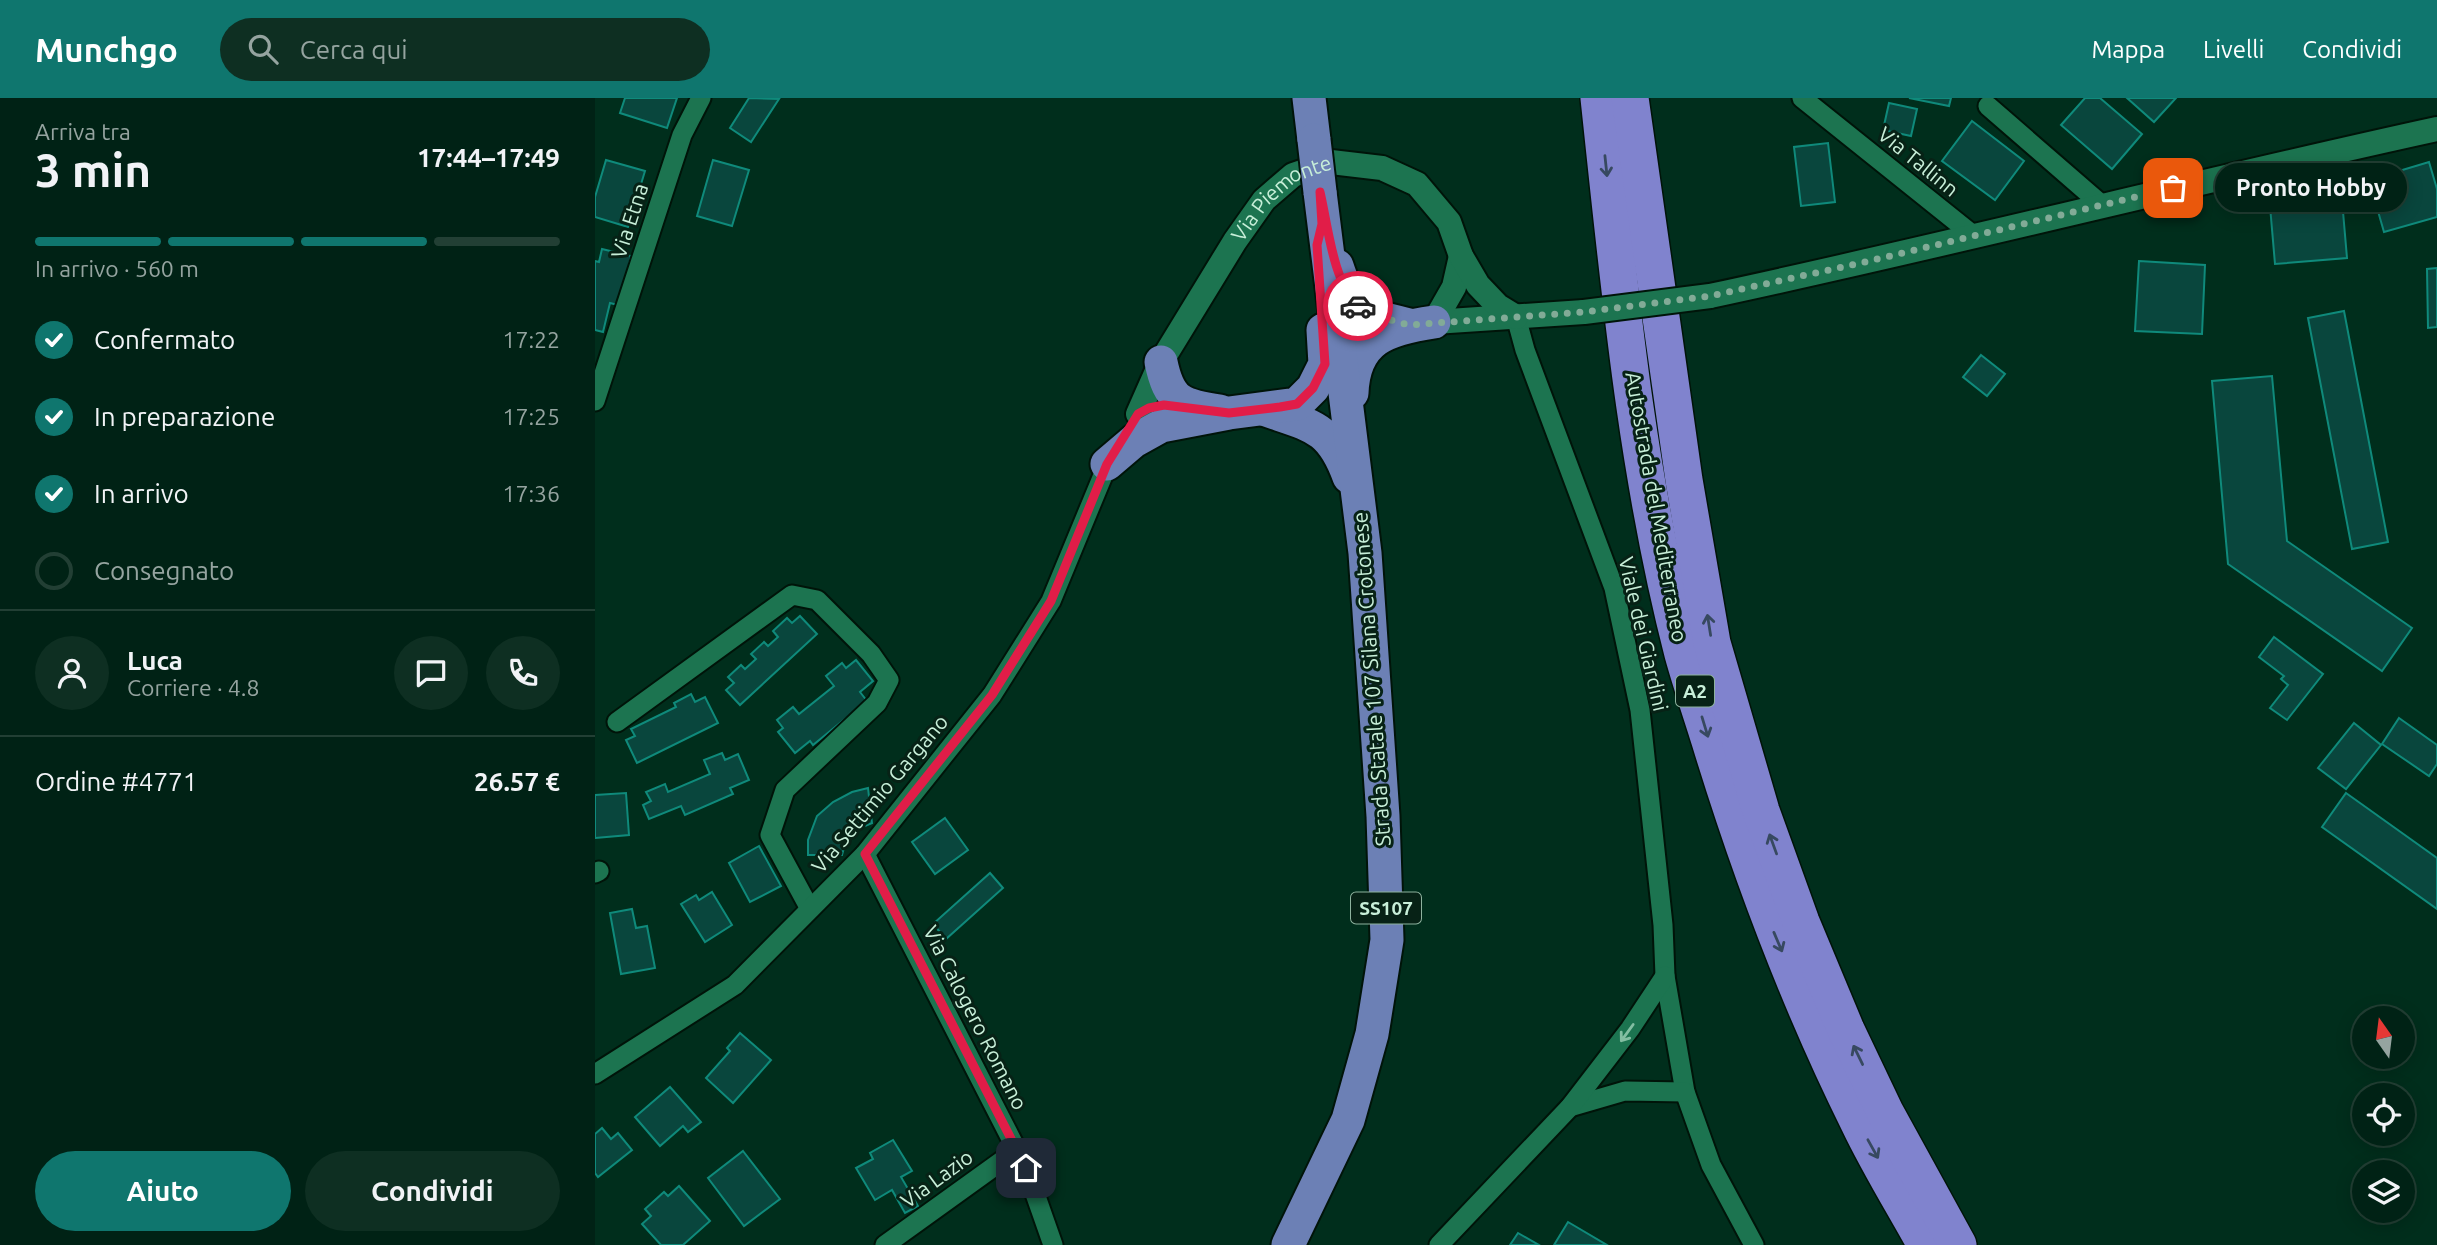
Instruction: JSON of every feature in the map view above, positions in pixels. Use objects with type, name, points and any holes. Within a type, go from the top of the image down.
[{"type":"highway","name":"Strada Statale 107 Silana Crotonese","points":[[1288,1245],[1348,1120],[1372,1034],[1387,940],[1383,816],[1365,553],[1309,98]]},
{"type":"highway","name":"Autostrada del Mediterraneo","points":[[1599,98],[1635,407],[1657,531],[1683,653],[1734,821],[1775,933],[1860,1127],[1926,1245]]},
{"type":"highway","name":"Autostrada del Mediterraneo","points":[[1629,98],[1684,480],[1712,643],[1770,835],[1801,922],[1846,1030],[1885,1112],[1958,1245]]},
{"type":"highway","points":[[1649,98],[1690,429],[1684,480]]},
{"type":"highway","points":[[1321,208],[1347,296],[1365,313],[1422,323]]},
{"type":"highway","points":[[1150,420],[1297,404],[1313,388],[1325,364],[1317,245],[1321,208]]},
{"type":"highway","points":[[1355,463],[1353,369],[1364,352],[1381,335],[1422,323]]},
{"type":"highway","points":[[1161,362],[1165,381],[1174,398],[1194,408]]},
{"type":"highway","points":[[1107,464],[1141,437],[1150,420],[1149,408],[1164,405],[1229,413]]},
{"type":"highway","points":[[1263,409],[1319,429],[1336,447],[1348,475],[1365,553]]},
{"type":"street","name":"Via Etna","points":[[595,401],[682,135],[701,98]]},
{"type":"street","name":"Via Tallinn","points":[[1802,98],[1973,235]]},
{"type":"street","points":[[1988,106],[2102,205]]},
{"type":"street","points":[[1422,323],[1584,312],[1710,296],[2437,129]]},
{"type":"street","name":"Via Piemonte","points":[[1150,420],[1161,362],[1235,241],[1264,200],[1293,175],[1331,162],[1382,169],[1417,184],[1449,222],[1461,256],[1466,286]]},
{"type":"street","points":[[1466,286],[1516,317]]},
{"type":"street","points":[[1422,323],[1466,286]]},
{"type":"street","points":[[1466,286],[1468,319]]},
{"type":"street","name":"Viale dei Giardini","points":[[1516,317],[1525,350],[1614,588],[1640,710],[1663,925],[1665,976],[1685,1092],[1711,1165],[1754,1245]]},
{"type":"street","name":"Via Settimio Gargano","points":[[595,1074],[735,985],[865,854],[992,695],[1051,601],[1107,464]]},
{"type":"street","points":[[617,722],[792,595],[817,600],[871,654],[890,680],[877,703],[785,790],[770,835],[810,909]]},
{"type":"street","name":"Via Calogero Romano","points":[[865,854],[1026,1168],[1053,1245]]},
{"type":"street","points":[[1439,1245],[1570,1107],[1630,1029],[1665,976]]},
{"type":"street","points":[[1570,1107],[1625,1091],[1685,1092]]},
{"type":"street","name":"Via Lazio","points":[[885,1245],[1017,1150]]},
{"type":"building","points":[[625,98],[677,98],[667,128],[620,113]]},
{"type":"building","points":[[749,98],[779,99],[751,142],[730,128]]},
{"type":"building","points":[[1909,98],[1951,98],[1949,106]]},
{"type":"building","points":[[2085,98],[2100,98],[2142,134],[2112,169],[2061,125]]},
{"type":"building","points":[[2127,98],[2176,98],[2154,122]]},
{"type":"building","points":[[1889,103],[1917,109],[1911,136],[1883,130]]},
{"type":"building","points":[[1972,121],[2024,161],[1995,200],[1942,161]]},
{"type":"building","points":[[1828,143],[1835,202],[1801,206],[1794,147]]},
{"type":"building","points":[[606,160],[645,171],[628,227],[595,217],[595,197]]},
{"type":"building","points":[[713,160],[749,170],[732,226],[697,216]]},
{"type":"building","points":[[2429,162],[2437,189],[2437,217],[2384,232],[2369,180]]},
{"type":"building","points":[[2342,200],[2347,258],[2275,264],[2270,206]]},
{"type":"building","points":[[602,249],[631,256],[622,306],[610,303],[603,332],[595,330],[595,261],[599,262]]},
{"type":"building","points":[[2139,261],[2205,265],[2202,334],[2135,331]]},
{"type":"building","points":[[2437,268],[2437,327],[2428,328],[2427,269]]},
{"type":"building","points":[[2344,311],[2388,542],[2352,549],[2308,318]]},
{"type":"building","points":[[1981,355],[2005,374],[1987,396],[1963,377]]},
{"type":"building","points":[[2272,376],[2287,541],[2412,628],[2382,671],[2228,564],[2212,381]]},
{"type":"building","points":[[800,616],[817,634],[740,705],[726,690],[734,683],[728,677],[741,665],[745,669],[756,659],[751,654],[764,642],[768,646],[778,637],[773,631],[787,618],[792,623]]},
{"type":"building","points":[[2274,637],[2323,674],[2287,720],[2270,708],[2288,685],[2281,679],[2284,676],[2259,657]]},
{"type":"building","points":[[856,660],[873,681],[860,692],[867,701],[813,745],[810,741],[795,753],[778,732],[783,728],[777,720],[793,707],[799,714],[834,686],[826,676],[842,663],[846,668]]},
{"type":"building","points":[[691,694],[695,702],[705,697],[718,723],[637,763],[626,740],[635,736],[631,729],[676,707],[674,703]]},
{"type":"building","points":[[2399,718],[2437,745],[2437,764],[2429,776],[2382,744]]},
{"type":"building","points":[[2354,723],[2381,745],[2346,789],[2318,768]]},
{"type":"building","points":[[722,753],[725,760],[738,754],[749,780],[730,788],[733,794],[685,815],[681,806],[649,819],[643,805],[651,801],[646,792],[665,784],[668,792],[710,774],[704,760]]},
{"type":"building","points":[[868,788],[872,823],[853,831],[846,840],[842,855],[808,855],[808,840],[817,816],[833,802],[852,792]]},
{"type":"building","points":[[626,793],[629,835],[595,838],[595,795]]},
{"type":"building","points":[[2346,793],[2437,858],[2437,909],[2322,827]]},
{"type":"building","points":[[945,818],[968,850],[935,874],[912,842]]},
{"type":"building","points":[[759,846],[781,886],[750,902],[729,863]]},
{"type":"building","points":[[990,873],[1003,888],[946,939],[933,924]]},
{"type":"building","points":[[712,892],[732,925],[705,942],[681,904],[696,895],[699,900]]},
{"type":"building","points":[[632,909],[636,928],[647,926],[655,968],[621,974],[610,913]]},
{"type":"building","points":[[740,1033],[771,1060],[733,1103],[706,1078],[730,1051],[727,1048]]},
{"type":"building","points":[[670,1087],[701,1122],[688,1132],[683,1126],[660,1146],[635,1117]]},
{"type":"building","points":[[602,1128],[611,1139],[618,1133],[632,1150],[598,1177],[595,1173],[595,1134]]},
{"type":"building","points":[[893,1140],[912,1171],[901,1177],[918,1206],[905,1213],[892,1190],[875,1200],[856,1168],[873,1159],[870,1153]]},
{"type":"building","points":[[743,1151],[780,1199],[744,1226],[708,1178]]},
{"type":"building","points":[[679,1186],[710,1221],[683,1245],[661,1245],[642,1224],[651,1216],[645,1209],[664,1192],[668,1196]]},
{"type":"building","points":[[1568,1222],[1607,1245],[1554,1245]]},
{"type":"building","points":[[1518,1233],[1539,1245],[1510,1245]]},
{"type":"way so far","points":[[1358,306],[1365,313],[1409,325],[1584,312],[1710,296],[1861,263],[2173,188]]},
{"type":"place","name":"Pronto Hobby","points":[[2173,188]]},
{"type":"route","points":[[1026,1168],[865,854],[992,695],[1051,601],[1107,464],[1138,414],[1164,405],[1229,413],[1280,407],[1297,404],[1313,388],[1325,364],[1317,245],[1322,224],[1320,192],[1347,296],[1358,306]]}]
